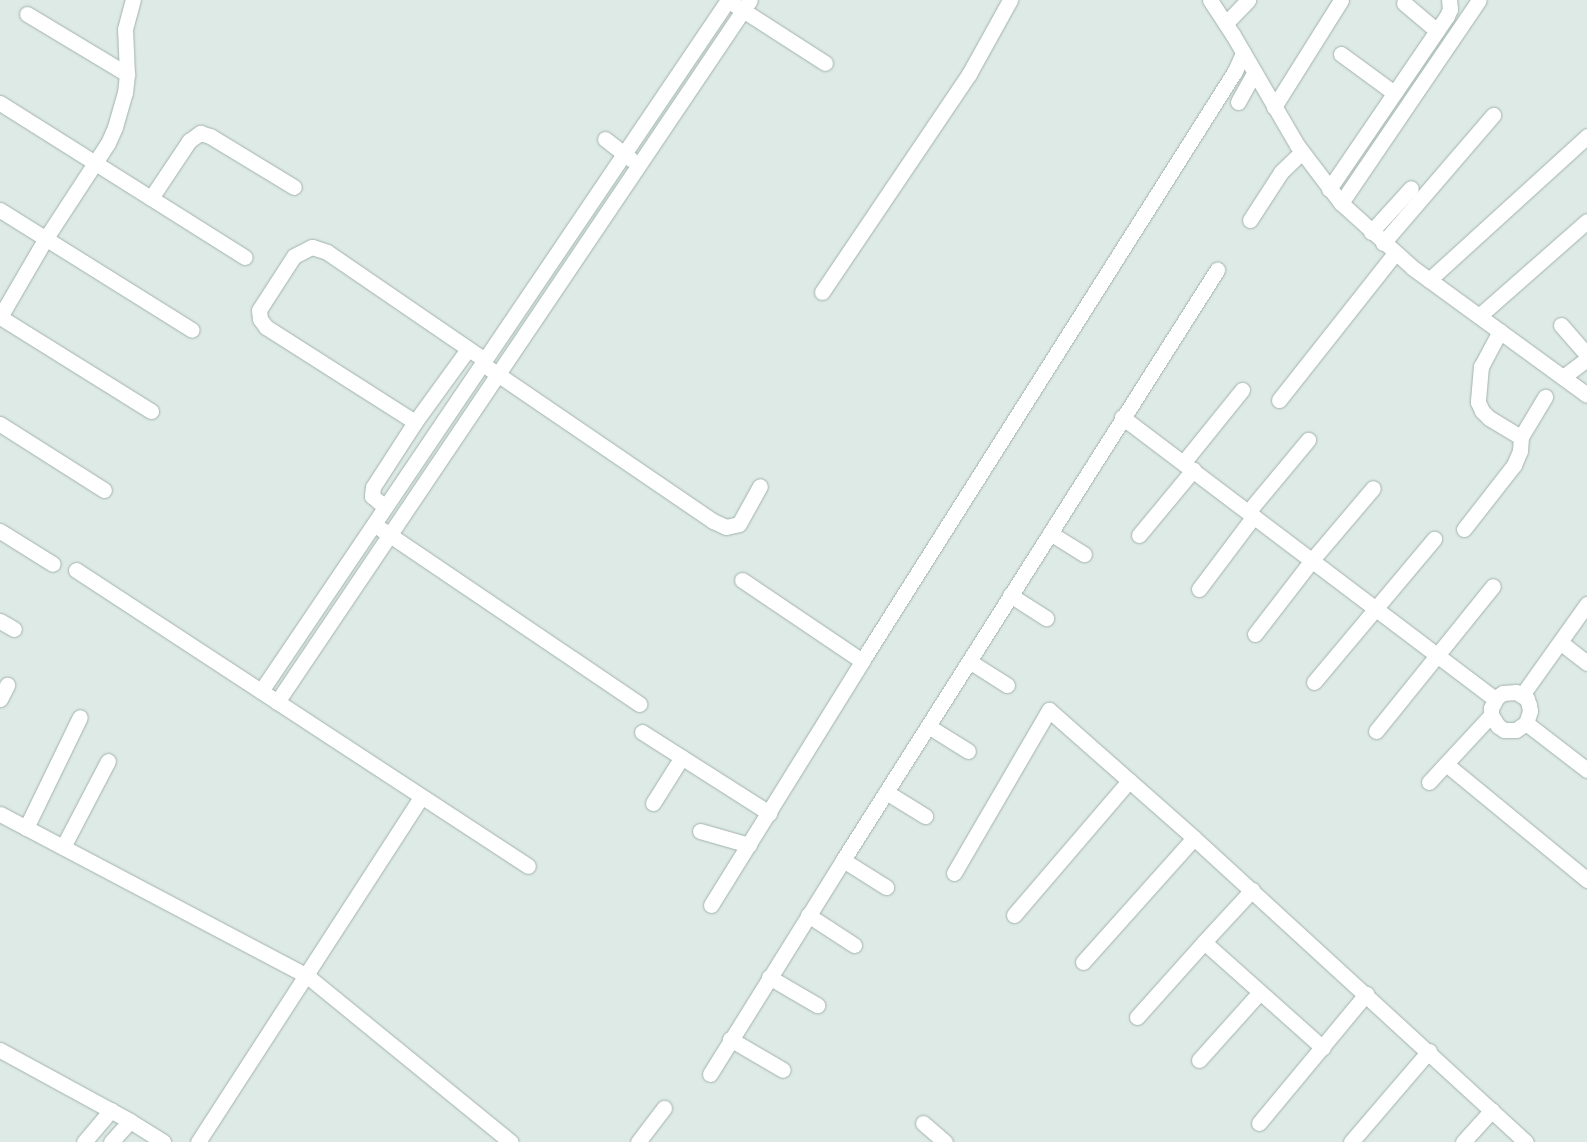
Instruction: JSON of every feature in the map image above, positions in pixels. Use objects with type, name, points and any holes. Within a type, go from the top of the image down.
[{"type":"street","points":[[133,0],[125,29],[127,74],[125,93],[115,127],[46,238],[0,317],[151,412]]},
{"type":"street","points":[[261,691],[728,0],[746,5],[825,63]]},
{"type":"street","points":[[822,292],[968,74],[1010,0]]},
{"type":"street","points":[[1210,0],[1226,23],[1254,74],[1302,152],[1341,203],[1371,232],[1429,280],[1587,394]]},
{"type":"street","points":[[1226,23],[1248,0]]},
{"type":"street","points":[[1274,107],[1341,0]]},
{"type":"street","points":[[1329,189],[1450,9],[1449,0]]},
{"type":"street","points":[[1341,203],[1479,0]]},
{"type":"street","points":[[1404,3],[1436,31]]},
{"type":"street","points":[[277,702],[746,5]]},
{"type":"street","points":[[27,14],[127,74]]},
{"type":"street","points":[[711,905],[862,661],[1229,79],[1243,53]]},
{"type":"street","points":[[1341,54],[1394,93]]},
{"type":"street","points":[[1238,102],[1254,74]]},
{"type":"street","points":[[0,103],[245,257]]},
{"type":"street","points":[[654,110],[669,121]]},
{"type":"street","points":[[1384,243],[1493,115]]},
{"type":"street","points":[[151,198],[190,141],[200,133],[210,136],[294,187]]},
{"type":"street","points":[[1429,280],[1587,136]]},
{"type":"street","points":[[605,139],[639,166]]},
{"type":"street","points":[[1250,220],[1281,172],[1302,152]]},
{"type":"street","points":[[1371,232],[1411,188]]},
{"type":"street","points":[[0,210],[192,330]]},
{"type":"street","points":[[1479,316],[1587,221]]},
{"type":"street","points":[[571,233],[587,243]]},
{"type":"street","points":[[415,422],[266,327],[260,319],[259,310],[294,256],[312,247],[327,252],[468,349],[498,374],[713,521],[726,527],[738,524],[760,486]]},
{"type":"street","points":[[1279,400],[1395,253]]},
{"type":"street","points":[[710,1074],[968,661],[1217,270]]},
{"type":"street","points":[[1561,325],[1587,357],[1563,377]]},
{"type":"street","points":[[1500,331],[1481,366],[1478,402],[1489,418],[1521,437]]},
{"type":"street","points":[[385,507],[372,496],[373,487],[415,422],[468,349]]},
{"type":"street","points":[[1140,535],[1242,390]]},
{"type":"street","points":[[1464,529],[1514,465],[1520,451],[1521,437],[1545,397]]},
{"type":"street","points":[[1122,417],[1495,699]]},
{"type":"street","points":[[0,424],[104,490]]},
{"type":"street","points":[[1199,589],[1251,514],[1308,440]]},
{"type":"street","points":[[1255,634],[1312,560],[1373,488]]},
{"type":"street","points":[[374,524],[639,704]]},
{"type":"street","points":[[0,531],[53,564]]},
{"type":"street","points":[[1050,533],[1084,554]]},
{"type":"street","points":[[1314,682],[1434,539]]},
{"type":"street","points":[[76,570],[528,866]]},
{"type":"street","points":[[742,580],[862,661]]},
{"type":"street","points":[[1376,732],[1493,586]]},
{"type":"street","points":[[1010,595],[1046,618]]},
{"type":"street","points":[[1522,695],[1587,604]]},
{"type":"street","points":[[0,621],[14,629]]},
{"type":"street","points":[[1560,642],[1587,663]]},
{"type":"street","points":[[968,661],[1007,685]]},
{"type":"street","points":[[1509,691],[1522,695],[1530,705],[1526,723],[1516,730],[1504,730],[1498,726],[1491,715],[1491,708],[1495,699],[1509,691]]},
{"type":"street","points":[[954,873],[1049,710],[1252,890],[1526,1142]]},
{"type":"street","points":[[1429,782],[1491,715]]},
{"type":"street","points":[[26,828],[80,717]]},
{"type":"street","points":[[1526,723],[1587,770]]},
{"type":"street","points":[[928,726],[968,751]]},
{"type":"street","points":[[642,732],[769,813]]},
{"type":"street","points":[[653,803],[682,757]]},
{"type":"street","points":[[63,847],[108,760]]},
{"type":"street","points":[[1446,764],[1587,880]]},
{"type":"street","points":[[1014,915],[1129,781]]},
{"type":"street","points":[[886,792],[925,816]]},
{"type":"street","points":[[198,1142],[421,797]]},
{"type":"street","points":[[0,814],[306,975],[511,1142]]},
{"type":"street","points":[[700,831],[749,845]]},
{"type":"street","points":[[1083,962],[1194,838]]},
{"type":"street","points":[[843,860],[886,887]]},
{"type":"street","points":[[1137,1017],[1252,890]]},
{"type":"street","points":[[808,915],[854,945]]},
{"type":"street","points":[[1204,942],[1323,1048]]},
{"type":"street","points":[[770,978],[817,1005]]},
{"type":"street","points":[[1199,1060],[1260,992]]},
{"type":"street","points":[[1259,1123],[1366,994]]},
{"type":"street","points":[[730,1040],[783,1070]]},
{"type":"street","points":[[0,1050],[130,1121],[163,1142]]},
{"type":"street","points":[[1351,1142],[1429,1051]]},
{"type":"street","points":[[638,1142],[664,1108]]},
{"type":"street","points":[[84,1142],[110,1110]]},
{"type":"street","points":[[1463,1142],[1492,1110]]},
{"type":"street","points":[[111,1142],[130,1121]]},
{"type":"street","points":[[923,1123],[945,1142]]}]
